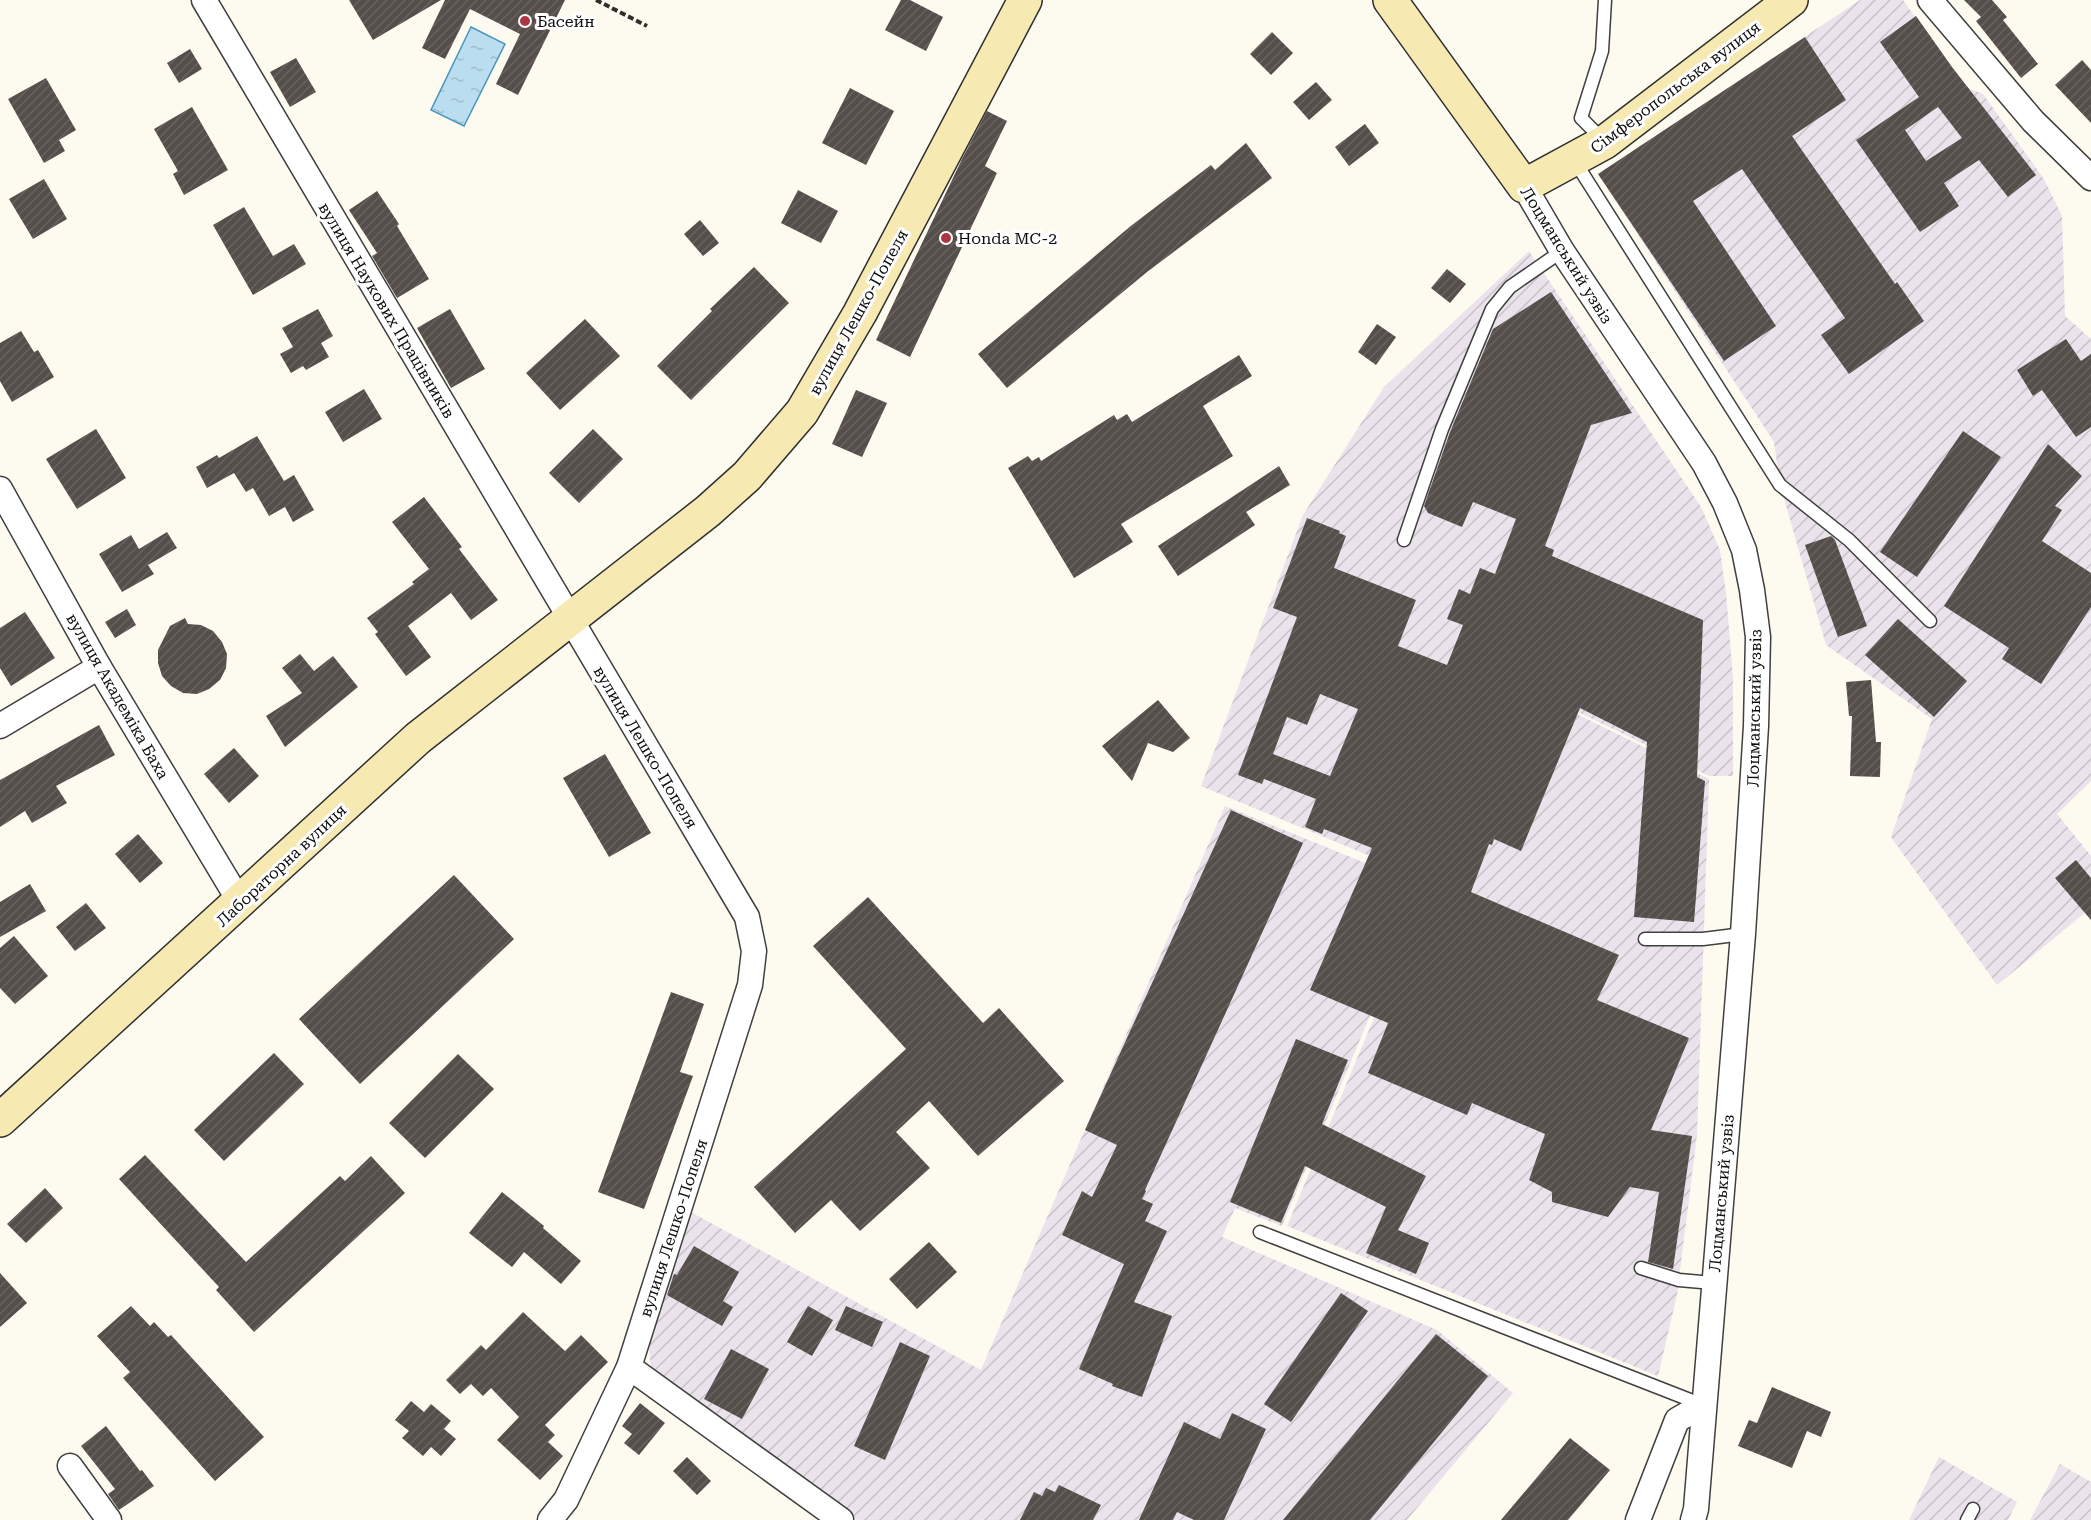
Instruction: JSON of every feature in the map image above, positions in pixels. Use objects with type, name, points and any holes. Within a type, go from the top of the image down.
[{"type":"main road","name":"вулиця Лешко-Попеля","points":[[570,619],[708,511],[747,476],[802,412],[860,313],[1025,0]]},
{"type":"main road","name":"Лоцманський узвіз","points":[[1390,0],[1524,186]]},
{"type":"main road","name":"Сімферопольська вулиця","points":[[1524,186],[1605,142],[1791,0]]},
{"type":"main road","name":"Лабораторна вулиця","points":[[0,1120],[418,738],[570,619]]},
{"type":"street","name":"вулиця Наукових Працівників","points":[[204,0],[570,619]]},
{"type":"street","points":[[1930,0],[2033,121],[2091,178]]},
{"type":"street","name":"Лоцманський узвіз","points":[[1524,186],[1562,251],[1704,463],[1725,502],[1743,550],[1752,590],[1758,637],[1756,726],[1743,934],[1696,1509],[1693,1520]]},
{"type":"street","name":"вулиця Академіка Баха","points":[[0,489],[99,667],[240,902]]},
{"type":"street","name":"вулиця Лешко-Попеля","points":[[550,1520],[566,1500],[629,1367],[750,985],[754,951],[747,917],[570,619]]},
{"type":"street","points":[[0,726],[99,667]]},
{"type":"street","points":[[629,1367],[841,1520]]},
{"type":"street","points":[[1638,1520],[1677,1420],[1703,1405]]},
{"type":"street","points":[[70,1466],[109,1520]]},
{"type":"lane","points":[[1605,0],[1602,51],[1581,118],[1605,142]]},
{"type":"lane","points":[[1574,160],[1780,485],[1849,540],[1930,621]]},
{"type":"lane","points":[[1404,540],[1442,429],[1492,309],[1510,287],[1562,251]]},
{"type":"lane","points":[[1645,939],[1703,939],[1743,934]]},
{"type":"lane","points":[[1260,1232],[1703,1405]]},
{"type":"lane","points":[[1641,1268],[1679,1280],[1713,1283]]},
{"type":"path","points":[[596,0],[647,26]]},
{"type":"shaded area","points":[[1860,0],[1903,0],[1966,87],[1983,94],[2044,179],[2062,216],[2065,316],[2091,339],[2091,781],[2057,814],[2091,856],[2091,908],[1997,985],[1891,837],[1932,719],[1826,645],[1780,485],[1774,442],[1598,174]]},
{"type":"shaded area","points":[[1529,251],[1701,507],[1720,550],[1733,678],[1733,776],[1709,776],[1525,686],[1430,881],[1201,786],[1303,515],[1384,387]]},
{"type":"shaded area","points":[[1526,689],[1709,779],[1697,1135],[1677,1295],[1658,1376],[1287,1226],[1417,915]]},
{"type":"shaded area","points":[[1225,806],[1424,887],[1282,1226],[1235,1208],[1222,1237],[1437,1330],[1513,1393],[1407,1520],[857,1520],[651,1367],[649,1350],[659,1286],[687,1210],[981,1370]]},
{"type":"shaded area","points":[[1939,1457],[2017,1502],[2008,1520],[1909,1520]]},
{"type":"shaded area","points":[[2060,1464],[2091,1482],[2091,1520],[2030,1520]]},
{"type":"water","points":[[471,27],[505,44],[464,126],[431,110]]},
{"type":"building","points":[[349,0],[441,0],[373,40]]},
{"type":"building","points":[[445,0],[565,0],[518,95],[496,84],[520,34],[470,9],[445,59],[422,48]]},
{"type":"building","points":[[901,0],[910,0],[943,17],[926,51],[885,30]]},
{"type":"building","points":[[1964,0],[1992,0],[2007,17],[2003,20],[2038,64],[2021,78],[1976,21],[1981,17]]},
{"type":"building","points":[[1916,16],[1952,67],[2036,175],[2008,197],[1979,160],[1944,183],[1959,206],[1920,232],[1856,140],[1919,97],[1880,42]],"holes":[[[1938,107],[1962,138],[1926,161],[1905,130]]]},
{"type":"building","points":[[1272,32],[1293,53],[1271,75],[1250,54]]},
{"type":"building","points":[[1805,37],[1846,100],[1792,136],[1895,284],[1897,282],[1924,321],[1849,374],[1821,335],[1845,318],[1742,169],[1693,201],[1776,326],[1724,361],[1598,174]]},
{"type":"building","points":[[190,49],[202,69],[179,83],[167,63]]},
{"type":"building","points":[[296,58],[316,92],[290,107],[270,72]]},
{"type":"building","points":[[2082,60],[2091,70],[2091,123],[2055,85]]},
{"type":"building","points":[[46,78],[76,130],[59,140],[65,151],[44,163],[8,99]]},
{"type":"building","points":[[1316,82],[1332,100],[1309,120],[1293,102]]},
{"type":"building","points":[[850,88],[894,111],[866,165],[822,143]]},
{"type":"building","points":[[192,107],[228,170],[184,195],[173,174],[178,171],[154,129]]},
{"type":"building","points":[[987,111],[1007,121],[985,166],[997,173],[910,357],[876,340]]},
{"type":"building","points":[[1365,124],[1379,143],[1349,166],[1335,147]]},
{"type":"building","points":[[1246,143],[1272,178],[1147,272],[1007,388],[978,354],[1132,225],[1211,165],[1215,170]]},
{"type":"building","points":[[44,179],[67,219],[33,239],[9,199]]},
{"type":"building","points":[[798,190],[838,211],[821,243],[781,223]]},
{"type":"building","points":[[377,191],[399,224],[397,226],[429,279],[397,298],[372,256],[377,253],[349,210]]},
{"type":"building","points":[[244,207],[273,256],[294,244],[306,264],[253,295],[213,225]]},
{"type":"building","points":[[700,220],[719,243],[703,256],[684,234]]},
{"type":"building","points":[[754,267],[789,303],[691,400],[657,366],[712,311],[710,309]]},
{"type":"building","points":[[1447,269],[1466,284],[1450,303],[1431,288]]},
{"type":"building","points":[[1551,292],[1632,413],[1591,425],[1545,546],[1554,550],[1552,556],[1703,620],[1697,777],[1705,781],[1694,922],[1634,917],[1647,742],[1580,708],[1521,851],[1494,839],[1492,845],[1489,844],[1471,892],[1619,955],[1597,1000],[1689,1038],[1651,1130],[1692,1136],[1673,1269],[1648,1262],[1659,1192],[1630,1187],[1608,1217],[1552,1202],[1552,1192],[1529,1180],[1545,1134],[1472,1103],[1467,1115],[1368,1073],[1388,1023],[1310,990],[1372,848],[1324,829],[1322,834],[1305,827],[1316,799],[1264,779],[1262,784],[1238,775],[1297,617],[1273,608],[1307,518],[1340,531],[1339,533],[1346,536],[1334,568],[1416,600],[1398,646],[1447,665],[1463,625],[1447,619],[1459,589],[1470,594],[1480,568],[1495,574],[1516,519],[1473,502],[1462,527],[1428,513],[1424,506],[1450,432],[1493,329]],"holes":[[[1320,694],[1358,709],[1330,776],[1273,754],[1287,717],[1307,725]]]},
{"type":"building","points":[[318,309],[333,336],[321,343],[329,357],[306,370],[303,366],[291,373],[280,354],[293,347],[282,328]]},
{"type":"building","points":[[450,309],[485,369],[451,388],[417,328]]},
{"type":"building","points":[[585,319],[620,356],[560,410],[526,373]]},
{"type":"building","points":[[1377,324],[1396,337],[1376,365],[1358,352]]},
{"type":"building","points":[[21,331],[34,352],[38,350],[54,377],[12,402],[0,381],[0,343]]},
{"type":"building","points":[[2066,339],[2081,361],[2091,354],[2091,427],[2076,437],[2042,390],[2033,396],[2017,370]]},
{"type":"building","points":[[1239,355],[1252,376],[1203,406],[1233,456],[1121,524],[1133,542],[1074,578],[1008,468],[1028,456],[1032,461],[1039,457],[1041,461],[1114,415],[1117,420],[1127,414],[1132,422]]},
{"type":"building","points":[[364,389],[382,419],[343,442],[325,412]]},
{"type":"building","points":[[856,390],[887,403],[862,457],[832,444]]},
{"type":"building","points":[[96,429],[126,478],[77,509],[46,459]]},
{"type":"building","points":[[593,429],[623,459],[579,503],[549,473]]},
{"type":"building","points":[[1963,431],[2001,457],[1917,577],[1880,552]]},
{"type":"building","points":[[257,436],[284,481],[294,475],[314,510],[293,522],[285,507],[269,516],[253,488],[246,492],[234,473],[207,488],[196,467],[217,455],[219,458]]},
{"type":"building","points":[[2048,444],[2082,476],[2055,506],[2062,510],[2042,541],[2091,573],[2091,607],[2041,684],[2002,659],[2009,648],[1944,606]]},
{"type":"building","points":[[1279,466],[1290,485],[1246,512],[1255,525],[1178,576],[1158,546]]},
{"type":"building","points":[[424,497],[462,547],[459,549],[498,600],[471,620],[451,593],[408,626],[431,657],[406,676],[375,634],[378,632],[367,618],[414,584],[412,582],[429,569],[392,522]]},
{"type":"building","points":[[167,532],[177,548],[148,565],[154,574],[122,592],[99,554],[131,535],[139,549]]},
{"type":"building","points":[[1831,536],[1835,540],[1867,626],[1838,637],[1805,545]]},
{"type":"building","points":[[127,609],[136,625],[115,638],[105,622]]},
{"type":"building","points":[[25,612],[55,658],[11,686],[0,668],[0,628]]},
{"type":"building","points":[[185,618],[188,624],[201,625],[213,631],[222,642],[227,654],[226,668],[220,680],[209,689],[197,694],[183,693],[171,686],[162,676],[158,663],[158,650],[170,626]]},
{"type":"building","points":[[1898,619],[1967,681],[1934,717],[1865,655]]},
{"type":"building","points":[[300,654],[314,671],[333,656],[358,687],[285,747],[266,716],[302,693],[282,668]]},
{"type":"building","points":[[1871,680],[1876,742],[1881,742],[1880,777],[1850,776],[1852,716],[1849,716],[1846,682]]},
{"type":"building","points":[[1158,700],[1190,738],[1173,752],[1148,743],[1132,781],[1102,746]]},
{"type":"building","points":[[99,725],[115,755],[56,786],[67,803],[32,823],[25,811],[0,827],[0,780]]},
{"type":"building","points":[[234,748],[259,776],[229,803],[204,774]]},
{"type":"building","points":[[605,754],[651,833],[609,857],[563,778]]},
{"type":"building","points":[[1231,810],[1303,843],[1142,1199],[1153,1204],[1145,1221],[1167,1231],[1134,1302],[1172,1316],[1142,1397],[1112,1386],[1113,1384],[1079,1369],[1124,1264],[1062,1235],[1082,1191],[1092,1197],[1117,1145],[1085,1130]]},
{"type":"building","points":[[138,834],[163,863],[140,883],[115,854]]},
{"type":"building","points":[[2076,860],[2091,878],[2091,920],[2055,878]]},
{"type":"building","points":[[454,875],[514,939],[360,1084],[299,1019]]},
{"type":"building","points":[[30,884],[46,911],[0,937],[0,902]]},
{"type":"building","points":[[868,897],[983,1023],[999,1008],[1064,1081],[978,1156],[929,1101],[896,1132],[930,1168],[860,1231],[831,1200],[795,1233],[754,1187],[906,1049],[813,946]]},
{"type":"building","points":[[86,903],[106,928],[75,951],[56,927]]},
{"type":"building","points":[[14,936],[48,976],[15,1004],[0,988],[0,948]]},
{"type":"building","points":[[671,992],[704,1004],[680,1072],[693,1076],[644,1209],[598,1192]]},
{"type":"building","points":[[1296,1039],[1348,1060],[1322,1124],[1426,1176],[1398,1230],[1429,1243],[1416,1274],[1366,1253],[1386,1207],[1305,1166],[1281,1223],[1230,1202]]},
{"type":"building","points":[[274,1053],[304,1084],[224,1161],[194,1130]]},
{"type":"building","points":[[458,1054],[494,1089],[425,1158],[389,1123]]},
{"type":"building","points":[[145,1155],[246,1262],[340,1176],[345,1181],[371,1156],[405,1193],[254,1332],[216,1290],[219,1287],[119,1179]]},
{"type":"building","points":[[45,1188],[63,1208],[26,1243],[7,1224]]},
{"type":"building","points":[[502,1192],[544,1226],[543,1228],[581,1261],[561,1284],[524,1252],[512,1267],[469,1233]]},
{"type":"building","points":[[929,1242],[957,1272],[917,1309],[889,1279]]},
{"type":"building","points":[[694,1246],[739,1272],[723,1301],[733,1307],[722,1326],[667,1295],[674,1274],[677,1275]]},
{"type":"building","points":[[0,1273],[27,1303],[0,1327]]},
{"type":"building","points":[[1341,1293],[1368,1311],[1291,1422],[1264,1404]]},
{"type":"building","points":[[131,1306],[150,1326],[154,1322],[168,1337],[171,1335],[264,1437],[215,1481],[123,1378],[130,1372],[97,1336]]},
{"type":"building","points":[[808,1306],[833,1320],[812,1356],[787,1342]]},
{"type":"building","points":[[846,1306],[883,1322],[872,1347],[835,1330]]},
{"type":"building","points":[[523,1312],[565,1351],[581,1335],[608,1362],[545,1425],[555,1435],[548,1442],[563,1456],[540,1480],[497,1440],[519,1417],[491,1388],[483,1396],[471,1384],[460,1394],[446,1380],[481,1345],[486,1350]]},
{"type":"building","points":[[1436,1334],[1488,1376],[1370,1520],[1283,1520]]},
{"type":"building","points":[[900,1342],[930,1356],[885,1460],[854,1446]]},
{"type":"building","points":[[731,1349],[769,1369],[742,1419],[704,1399]]},
{"type":"building","points":[[1772,1387],[1831,1412],[1821,1437],[1807,1431],[1792,1468],[1738,1446],[1749,1420],[1757,1423]]},
{"type":"building","points":[[411,1401],[424,1412],[431,1404],[451,1421],[444,1429],[456,1439],[441,1456],[431,1447],[423,1456],[402,1438],[409,1431],[395,1420]]},
{"type":"building","points":[[640,1403],[665,1423],[639,1455],[624,1443],[632,1434],[622,1426]]},
{"type":"building","points":[[1232,1413],[1266,1429],[1224,1520],[1194,1520],[1177,1512],[1173,1520],[1139,1520],[1184,1422],[1220,1439]]},
{"type":"building","points":[[106,1426],[154,1486],[119,1510],[108,1494],[115,1489],[81,1446]]},
{"type":"building","points":[[1570,1438],[1610,1470],[1568,1520],[1501,1520]]},
{"type":"building","points":[[687,1457],[711,1481],[697,1495],[673,1471]]},
{"type":"building","points":[[1059,1485],[1101,1505],[1093,1520],[1020,1520],[1034,1492],[1042,1496],[1046,1488],[1055,1492]]},
{"type":"place","name":"Басейн","points":[[525,21]]},
{"type":"place","name":"Honda МС-2","points":[[946,238]]}]
